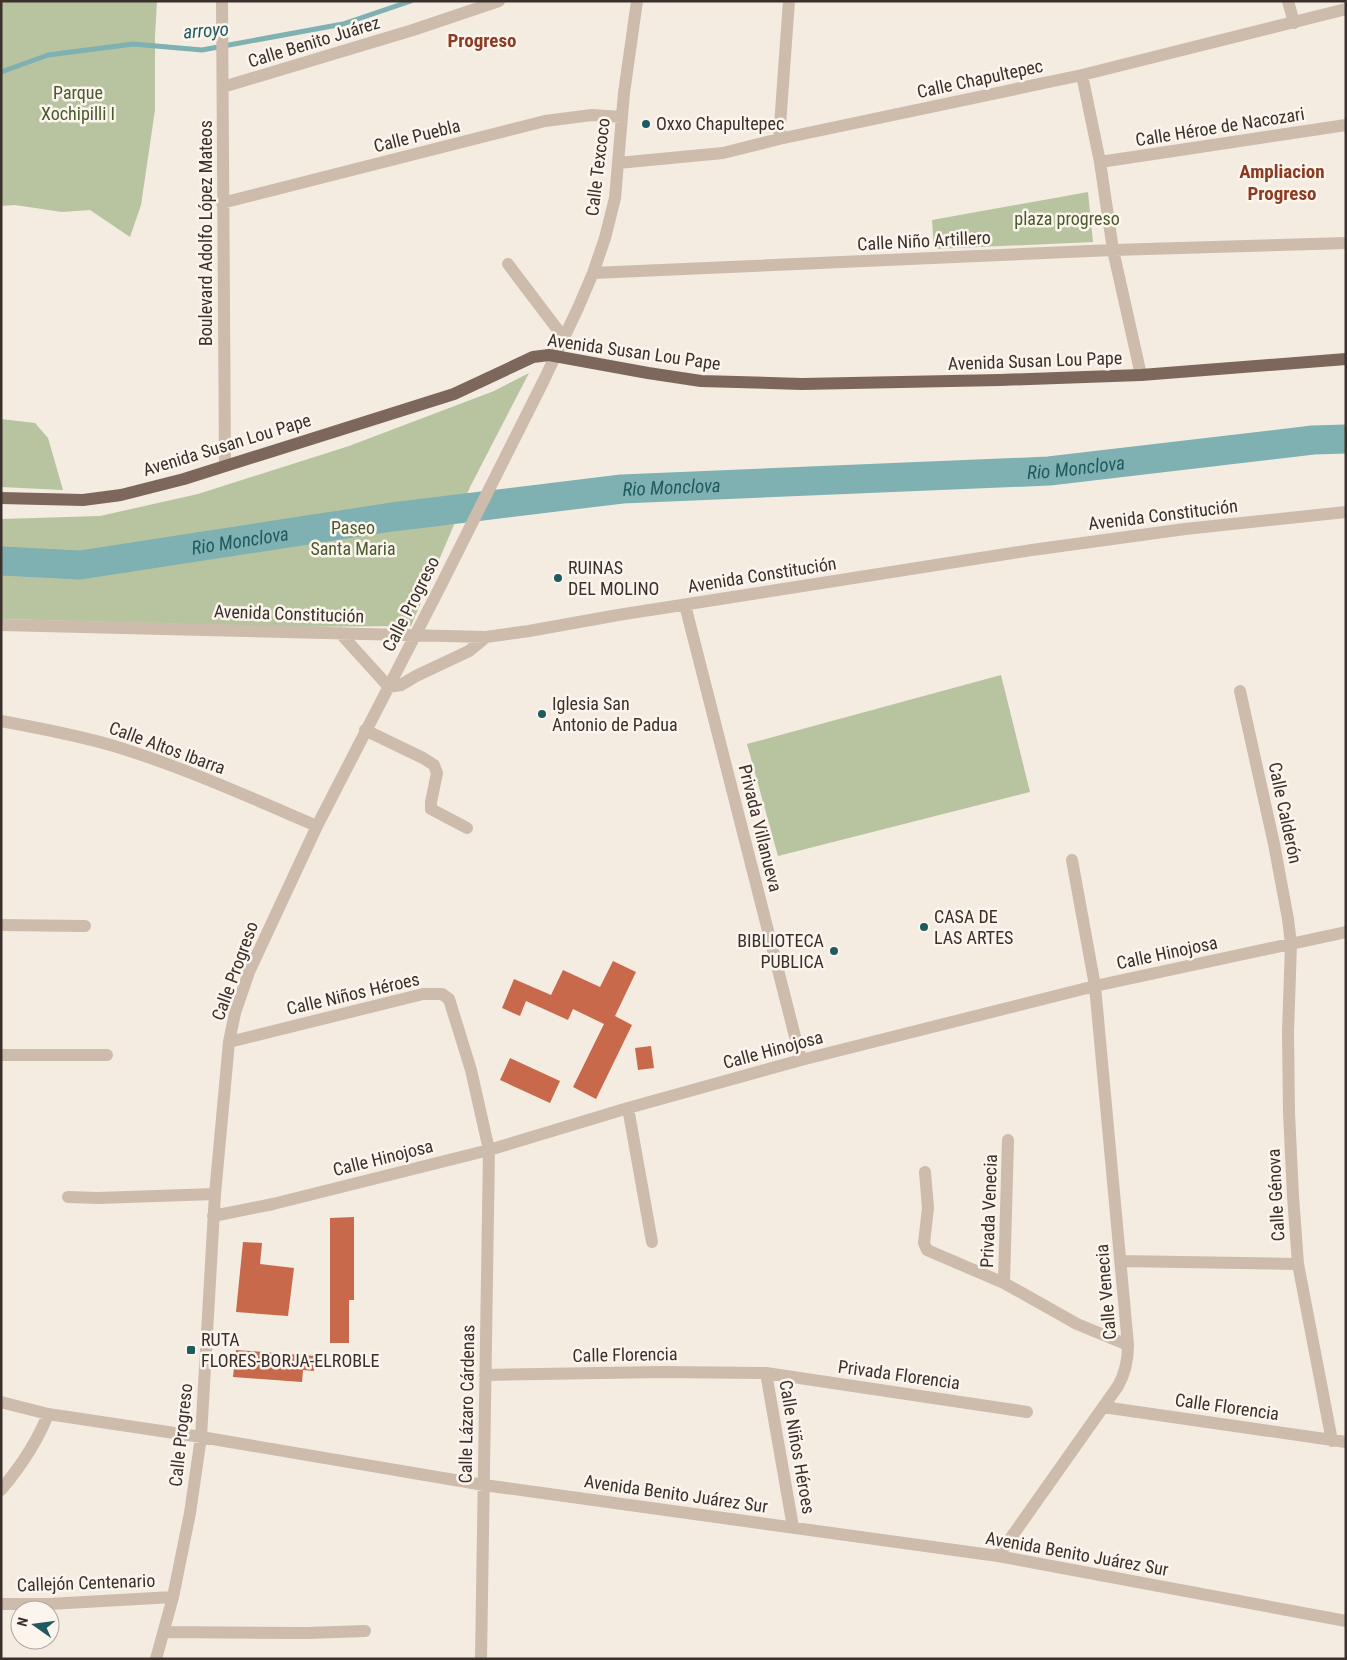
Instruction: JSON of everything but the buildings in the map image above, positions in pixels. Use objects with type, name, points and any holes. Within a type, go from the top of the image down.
[{"type":"main road","name":"Avenida Susan Lou Pape","points":[[1,498],[83,500],[121,495],[184,479],[454,394],[533,357],[555,356],[648,374],[701,381],[830,384],[1141,375],[1346,359]]},
{"type":"street","name":"Boulevard Adolfo López Mateos","points":[[222,1],[225,465]]},
{"type":"street","name":"Calle Benito Juárez","points":[[223,83],[413,30],[500,1]]},
{"type":"street","name":"Calle Texcoco","points":[[555,356],[593,273],[605,238],[615,198],[622,117],[637,1]]},
{"type":"street","points":[[779,139],[790,1]]},
{"type":"street","points":[[1288,1],[1294,23]]},
{"type":"street","name":"Calle Chapultepec","points":[[618,163],[723,153],[779,139],[1082,75],[1346,9]]},
{"type":"street","points":[[1082,75],[1100,162],[1114,250],[1141,375]]},
{"type":"street","name":"Calle Puebla","points":[[222,204],[546,121],[592,115],[622,117]]},
{"type":"street","name":"Calle Héroe de Nacozari","points":[[1100,162],[1346,125]]},
{"type":"street","name":"Calle Niño Artillero","points":[[593,273],[1114,250],[1346,243]]},
{"type":"street","points":[[508,264],[564,338]]},
{"type":"street","name":"Calle Progreso","points":[[156,1659],[164,1632],[190,1513],[201,1438],[214,1194],[229,1042],[235,1013],[249,972],[316,826],[439,589],[555,356]]},
{"type":"street","name":"Avenida Constitución","points":[[1,625],[486,637],[1032,550],[1186,529],[1346,512]]},
{"type":"street","name":"Privada Villanueva","points":[[685,605],[802,1060]]},
{"type":"street","points":[[340,633],[388,686],[401,685],[469,651],[486,637]]},
{"type":"street","name":"Calle Calderón","points":[[1240,691],[1274,844],[1288,919],[1290,944]]},
{"type":"street","points":[[1,735],[2,722]]},
{"type":"street","name":"Calle Altos Ibarra","points":[[2,722],[59,732],[120,748],[178,767],[316,826]]},
{"type":"street","points":[[365,730],[434,765],[438,773],[431,809],[467,828]]},
{"type":"street","points":[[1072,860],[1095,986]]},
{"type":"street","points":[[1,925],[85,926]]},
{"type":"street","name":"Calle Hinojosa","points":[[213,1216],[273,1204],[489,1150],[628,1108],[802,1060],[1095,986],[1346,932]]},
{"type":"street","name":"Calle Génova","points":[[1290,944],[1289,1113],[1298,1264],[1332,1441]]},
{"type":"street","name":"Calle Venecia","points":[[998,1556],[1124,1375],[1127,1364],[1128,1345],[1121,1262],[1095,986]]},
{"type":"street","name":"Calle Niños Héroes","points":[[229,1042],[423,994],[437,993],[446,995],[469,1062],[489,1150]]},
{"type":"street","points":[[1,1055],[107,1055]]},
{"type":"street","points":[[628,1108],[652,1242]]},
{"type":"street","name":"Privada Venecia","points":[[1004,1283],[1008,1140]]},
{"type":"street","name":"Calle Lázaro Cárdenas","points":[[481,1659],[489,1150]]},
{"type":"street","name":"Privada Venecia","points":[[925,1172],[928,1208],[924,1243],[927,1250],[1004,1283],[1069,1320],[1128,1345]]},
{"type":"street","points":[[68,1197],[98,1198],[214,1194]]},
{"type":"street","points":[[1121,1262],[1298,1264]]},
{"type":"street","name":"Calle Florencia","points":[[485,1375],[671,1372],[766,1373]]},
{"type":"street","name":"Calle Niños Héroes","points":[[766,1373],[793,1527]]},
{"type":"street","name":"Privada Florencia","points":[[766,1373],[1026,1412]]},
{"type":"street","name":"Avenida Benito Juárez Sur","points":[[1,1402],[48,1414],[484,1485],[998,1556],[1346,1621]]},
{"type":"street","name":"Calle Florencia","points":[[1103,1406],[1346,1442]]},
{"type":"street","points":[[1,1490],[21,1466],[35,1444],[48,1414]]},
{"type":"street","name":"Callejón Centenario","points":[[1,1604],[49,1604],[172,1597]]},
{"type":"street","points":[[164,1632],[307,1633],[365,1631]]},
{"type":"green space","name":"Parque Xochipilli I","points":[[1,1],[157,1],[155,110],[141,205],[130,237],[90,210],[62,212],[15,205],[1,206]]},
{"type":"green space","name":"plaza progreso","points":[[1088,192],[1093,242],[934,249],[932,220]]},
{"type":"green space","name":"Paseo Santa Maria","points":[[529,373],[470,487],[411,626],[293,627],[1,619],[1,519],[100,516],[198,494],[349,446],[494,391]]},
{"type":"green space","points":[[1,419],[35,423],[48,438],[63,490],[1,487]]},
{"type":"green space","points":[[1001,675],[1030,792],[778,856],[747,744]]},
{"type":"waterway","name":"arroyo","points":[[1,72],[48,55],[133,44],[202,50],[343,24],[411,1]]},
{"type":"waterway","name":"Rio Monclova","points":[[1,561],[80,565],[392,517],[622,489],[1049,471],[1313,440],[1346,439]]},
{"type":"place","name":"Oxxo Chapultepec","points":[[646,124]]},
{"type":"place","name":"RUINAS DEL MOLINO","points":[[558,578]]},
{"type":"place","name":"Iglesia San Antonio de Padua","points":[[542,714]]},
{"type":"place","name":"CASA DE LAS ARTES","points":[[924,927]]},
{"type":"place","name":"BIBLIOTECA PUBLICA","points":[[834,951]]},
{"type":"place","name":"RUTA FLORES-BORJA-ELROBLE","points":[[191,1350]]},
{"type":"district","name":"Progreso","points":[[482,40]]},
{"type":"district","name":"Ampliacion Progreso","points":[[1282,182]]}]
